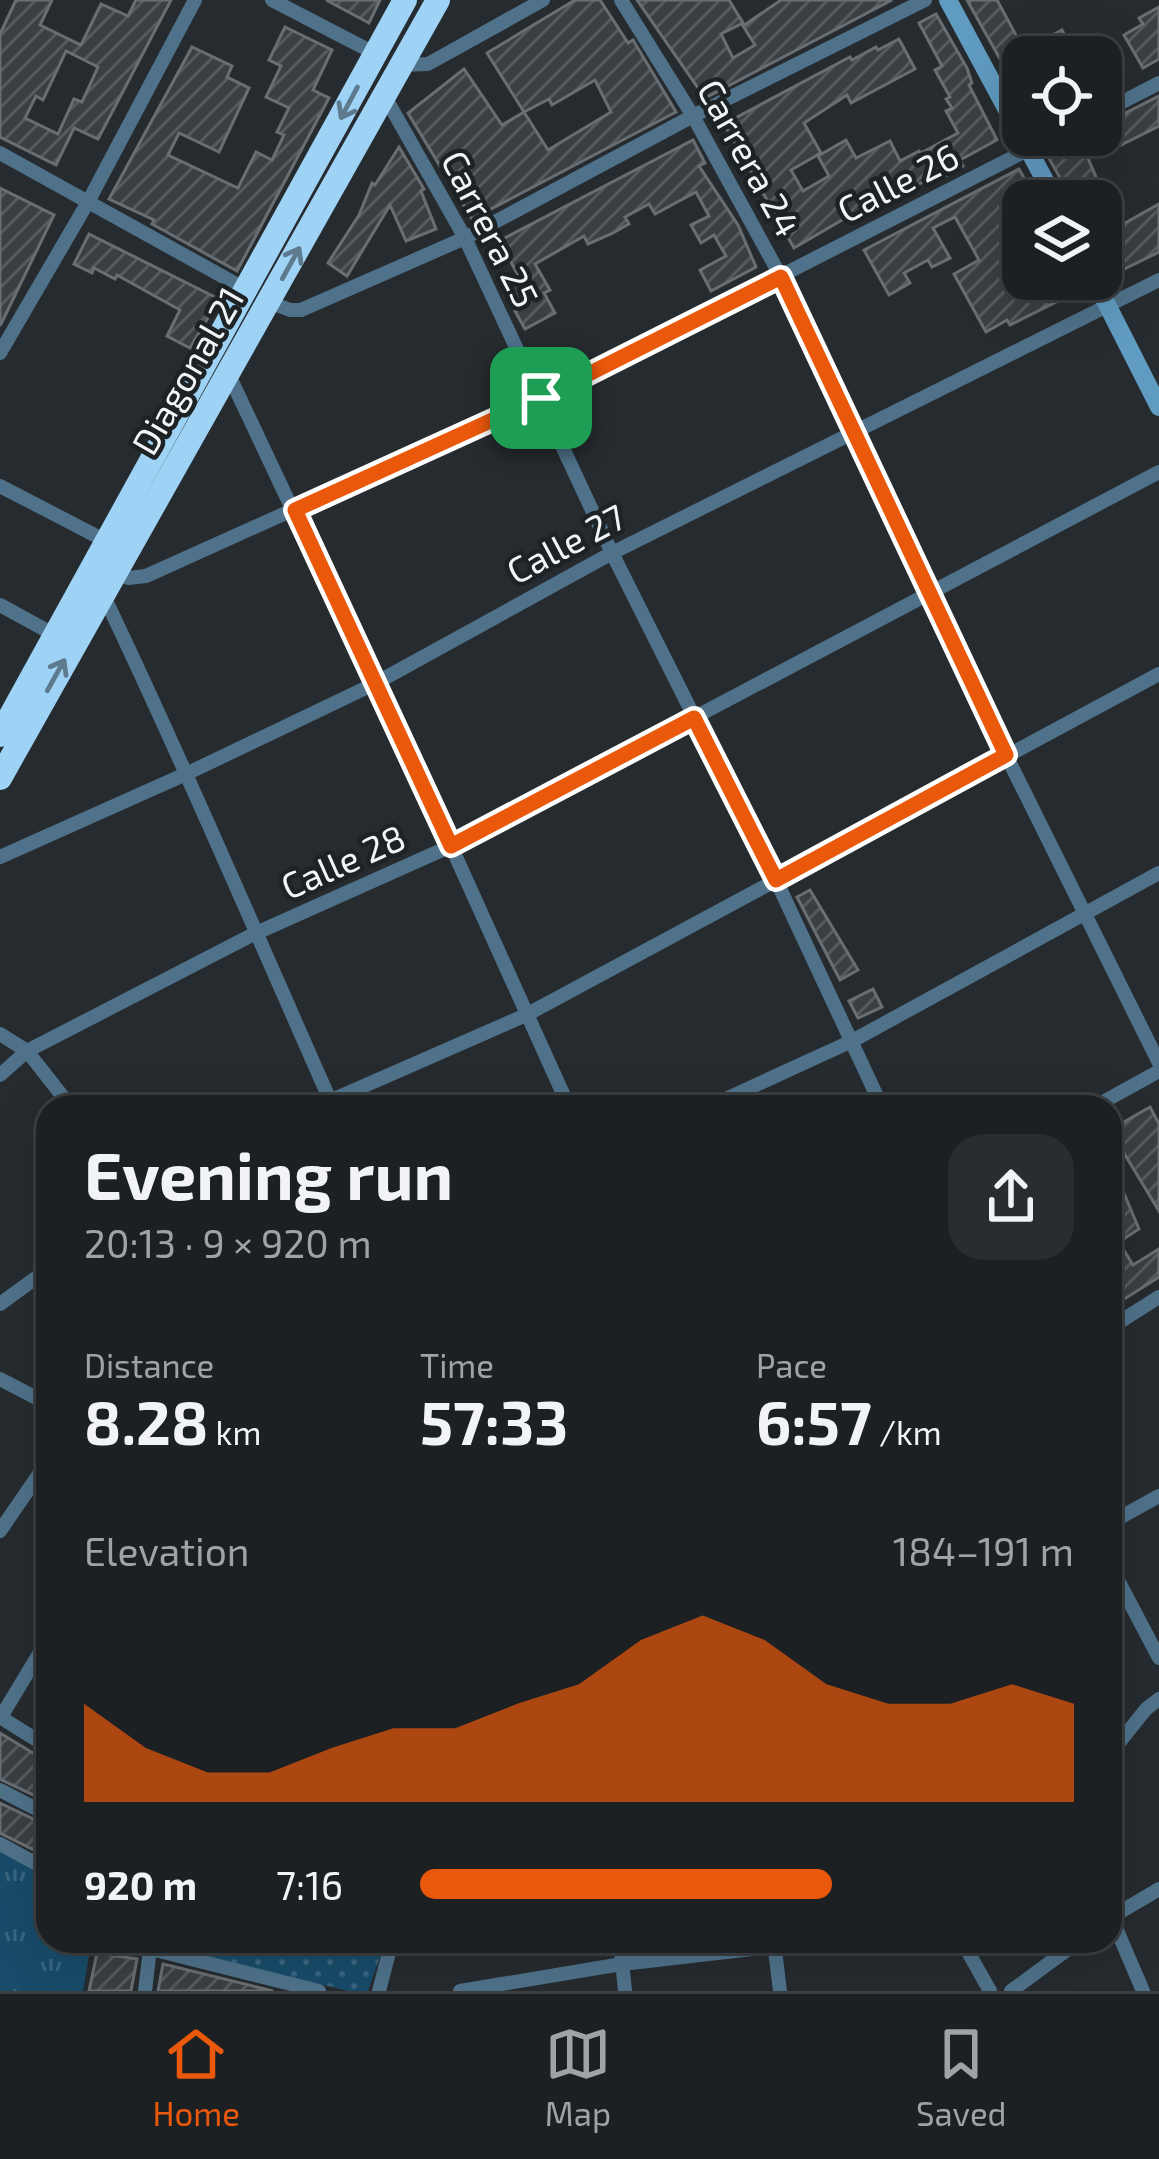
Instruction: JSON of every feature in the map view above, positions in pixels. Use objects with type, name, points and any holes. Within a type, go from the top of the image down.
[{"type":"highway","name":"Diagonal 21","points":[[0,778],[228,374],[259,296],[405,0]]},
{"type":"highway","name":"Diagonal 21","points":[[0,736],[106,541],[384,95],[438,0]]},
{"type":"street","points":[[0,353],[88,202],[195,0]]},
{"type":"street","points":[[272,0],[376,54]]},
{"type":"street","points":[[399,65],[428,64],[543,0]]},
{"type":"street","name":"Carrera 24","points":[[621,0],[693,116],[781,277],[850,431],[1159,1067]]},
{"type":"street","points":[[0,153],[259,296],[290,310],[302,310],[465,238],[925,0]]},
{"type":"street","points":[[948,0],[1002,97]]},
{"type":"street","points":[[1122,102],[1159,83]]},
{"type":"street","name":"Carrera 25","points":[[384,95],[465,238],[612,553],[776,880],[877,1095]]},
{"type":"street","name":"Calle 26","points":[[108,582],[140,578],[541,398],[1015,156]]},
{"type":"street","name":"Calle 27","points":[[0,857],[374,684],[612,553],[1159,280]]},
{"type":"street","points":[[1104,300],[1159,407]]},
{"type":"street","points":[[228,374],[451,846],[563,1095]]},
{"type":"street","name":"Calle 28","points":[[0,1075],[27,1051],[254,934],[451,846],[1159,472]]},
{"type":"street","points":[[0,486],[106,541]]},
{"type":"street","points":[[108,582],[323,1095]]},
{"type":"street","points":[[0,605],[53,634]]},
{"type":"street","points":[[347,1095],[526,1015],[1159,674]]},
{"type":"street","points":[[734,1095],[852,1041],[1159,873]]},
{"type":"street","points":[[0,1034],[27,1051],[61,1095]]},
{"type":"street","points":[[1114,1095],[1159,1067]]},
{"type":"street","points":[[0,1304],[36,1278]]},
{"type":"street","points":[[1122,1320],[1159,1297]]},
{"type":"street","points":[[0,1379],[36,1398]]},
{"type":"street","points":[[0,1531],[36,1478]]},
{"type":"street","points":[[1122,1516],[1159,1496]]},
{"type":"street","points":[[1122,1588],[1159,1658]]},
{"type":"street","points":[[36,1659],[1,1717],[36,1739]]},
{"type":"street","points":[[1122,1739],[1159,1699]]},
{"type":"street","points":[[0,1790],[36,1809]]},
{"type":"street","points":[[0,1844],[36,1864]]},
{"type":"street","points":[[1122,1909],[1159,1889]]},
{"type":"street","points":[[1122,1943],[1143,1991]]},
{"type":"street","points":[[145,1991],[150,1953]]},
{"type":"street","points":[[180,1953],[319,1991]]},
{"type":"street","points":[[379,1991],[384,1953]]},
{"type":"street","points":[[621,1953],[625,1991]]},
{"type":"street","points":[[460,1991],[519,1986],[622,1964],[706,1953]]},
{"type":"street","points":[[775,1953],[780,1991]]},
{"type":"street","points":[[969,1953],[990,1991]]},
{"type":"street","points":[[1011,1991],[1063,1953]]},
{"type":"green space","points":[[0,1852],[36,1868],[36,1953],[89,1953],[83,1991],[0,1991]]},
{"type":"green space","points":[[187,1953],[381,1954],[368,1991],[349,1991]]},
{"type":"building","points":[[16,0],[52,0],[40,25],[81,45],[101,4],[128,16],[136,0],[171,0],[98,139],[74,128],[56,165],[0,137],[0,34]],"holes":[[[66,51],[98,67],[82,102],[74,99],[58,134],[25,118],[36,96],[43,100]]]},
{"type":"building","points":[[326,0],[380,0],[369,23]]},
{"type":"building","points":[[575,0],[600,0],[628,43],[633,40],[676,112],[472,219],[408,113],[464,69],[502,125],[524,112],[487,53]],"holes":[[[595,80],[611,112],[548,150],[524,112],[549,99],[552,105]]]},
{"type":"building","points":[[637,0],[729,0],[743,23],[721,34],[733,58],[755,45],[743,26],[781,0],[892,0],[705,98]]},
{"type":"building","points":[[967,0],[997,0],[1016,36],[1002,36],[1002,62]]},
{"type":"building","points":[[1159,7],[1159,59],[1143,68],[1124,35],[1143,24],[1139,18]]},
{"type":"building","points":[[936,14],[967,68],[969,85],[997,140],[960,160],[963,166],[938,180],[936,175],[851,221],[849,216],[794,248],[724,124],[850,57],[899,39],[915,69],[851,103],[847,95],[804,123],[821,153],[791,170],[803,191],[829,176],[818,156],[846,140],[856,158],[890,141],[900,161],[921,153],[958,133],[946,111],[952,108],[946,99],[950,97],[935,70],[942,66],[919,23]]},
{"type":"building","points":[[285,27],[332,50],[313,90],[329,98],[237,271],[152,224],[154,220],[109,199],[192,47],[232,66],[227,77],[249,88],[219,152],[179,133],[168,155],[238,188],[256,152],[272,160],[284,135],[277,132],[289,108],[266,97],[281,66],[269,60]]},
{"type":"building","points":[[1159,96],[1159,126],[1122,144],[1122,115]]},
{"type":"building","points":[[693,140],[705,163],[699,166],[738,225],[756,267],[711,291],[700,270],[726,256],[714,235],[701,243],[691,225],[709,216],[696,192],[655,214],[649,204],[625,217],[629,224],[611,234],[588,244],[584,236],[535,264],[550,290],[544,293],[555,313],[525,329],[508,287],[521,280],[499,241]]},
{"type":"building","points":[[399,147],[424,189],[436,229],[406,241],[390,205],[347,276],[328,263],[359,215],[372,183],[375,185]]},
{"type":"building","points":[[1048,156],[1087,156],[1098,180],[1061,180]]},
{"type":"building","points":[[1019,169],[1025,180],[1002,180],[1002,300],[1060,300],[986,332],[954,274],[979,260],[955,217],[933,228],[950,258],[932,267],[928,260],[904,273],[910,283],[889,295],[864,250]]},
{"type":"building","points":[[0,188],[54,215],[0,326]]},
{"type":"building","points":[[1159,204],[1159,252],[1122,270],[1122,218],[1125,223]]},
{"type":"building","points":[[89,234],[219,299],[190,348],[167,336],[180,310],[117,275],[115,279],[74,264]]},
{"type":"building","points":[[810,890],[858,970],[840,980],[797,897]]},
{"type":"building","points":[[873,989],[882,1007],[858,1018],[849,1001]]},
{"type":"building","points":[[1150,1107],[1159,1124],[1159,1211],[1122,1150],[1122,1123]]},
{"type":"building","points":[[1122,1189],[1139,1229],[1122,1240]]},
{"type":"building","points":[[1122,1247],[1133,1265],[1159,1249],[1159,1277],[1122,1300]]},
{"type":"building","points":[[0,1733],[36,1755],[36,1796],[0,1779]]},
{"type":"building","points":[[0,1803],[36,1820],[36,1851],[0,1833]]},
{"type":"building","points":[[97,1953],[137,1959],[131,1991],[89,1991]]},
{"type":"building","points":[[163,1964],[273,1991],[158,1991]]},
{"type":"route","points":[[781,277],[1006,755],[776,880],[694,718],[451,846],[295,510],[541,398],[781,277]]}]
